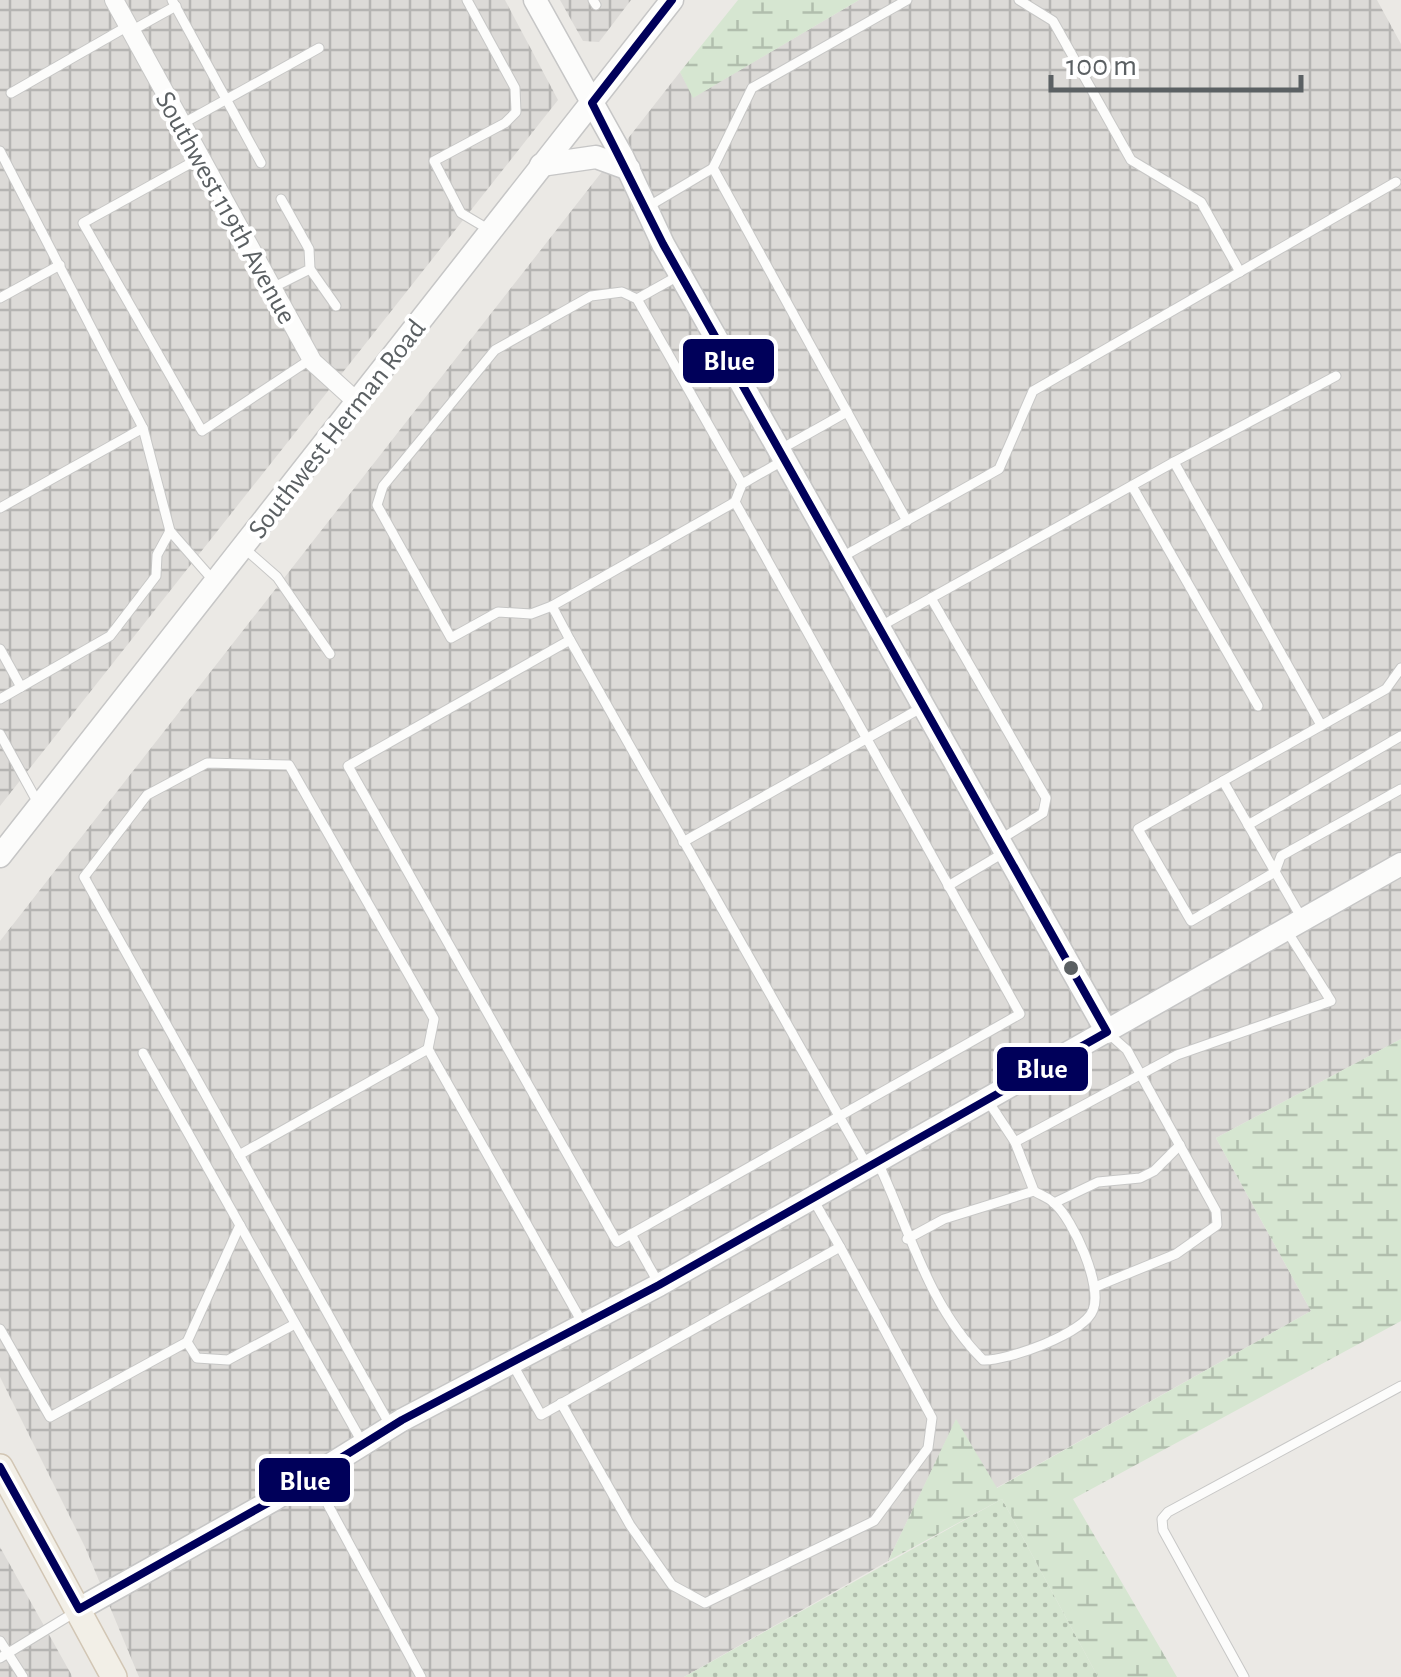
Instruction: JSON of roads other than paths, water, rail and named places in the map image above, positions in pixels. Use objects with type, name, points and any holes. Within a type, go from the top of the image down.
[{"type":"main road","points":[[0,1467],[114,1677]]},
{"type":"street","name":"Southwest 119th Avenue","points":[[114,0],[312,359],[356,401]]},
{"type":"street","points":[[535,0],[628,169],[680,275],[1107,1032]]},
{"type":"street","name":"Southwest Herman Road","points":[[0,856],[672,0]]},
{"type":"street","points":[[542,166],[596,157],[628,169]]},
{"type":"street","points":[[79,1609],[313,1476],[391,1427],[659,1285],[1401,864]]},
{"type":"lane","points":[[467,0],[516,88],[516,112],[504,123],[434,161],[461,212],[490,230]]},
{"type":"lane","points":[[646,207],[713,168],[752,88],[907,0]]},
{"type":"lane","points":[[1019,0],[1053,22],[1131,160],[1201,202],[1240,272]]},
{"type":"lane","points":[[11,93],[174,3],[261,163]]},
{"type":"lane","points":[[182,124],[318,48]]},
{"type":"lane","points":[[0,151],[143,428],[170,531],[215,582]]},
{"type":"lane","points":[[200,158],[83,223],[202,431],[312,359]]},
{"type":"lane","points":[[713,168],[907,521]]},
{"type":"lane","points":[[840,558],[999,468],[1033,390],[1396,182]]},
{"type":"lane","points":[[280,199],[309,249],[310,269],[336,306]]},
{"type":"lane","points":[[0,298],[60,266]]},
{"type":"lane","points":[[272,288],[310,269]]},
{"type":"lane","points":[[637,299],[680,275]]},
{"type":"lane","points":[[742,484],[637,299],[622,292],[592,296],[494,350],[384,486],[377,506],[451,638],[498,612],[531,614],[552,606],[735,502],[742,484],[847,412]]},
{"type":"lane","points":[[878,627],[1336,376]]},
{"type":"lane","points":[[0,508],[143,428]]},
{"type":"lane","points":[[1174,462],[1321,725]]},
{"type":"lane","points":[[1132,486],[1258,706]]},
{"type":"lane","points":[[570,640],[348,766],[617,1242],[1020,1014],[735,502]]},
{"type":"lane","points":[[0,699],[110,636],[156,576],[156,555],[170,531]]},
{"type":"lane","points":[[242,547],[277,577],[330,654]]},
{"type":"lane","points":[[931,598],[1046,798],[1043,813],[948,886]]},
{"type":"lane","points":[[552,606],[838,1116],[899,1209],[907,1239],[968,1346],[983,1360],[1003,1361],[1080,1326],[1093,1310],[1095,1286],[1078,1239],[1054,1203],[1034,1192],[1015,1142],[988,1101]]},
{"type":"lane","points":[[0,649],[22,687]]},
{"type":"lane","points":[[1399,675],[1386,689],[1138,829],[1190,920],[1275,872],[1281,856],[1401,789]]},
{"type":"lane","points":[[684,842],[923,706]]},
{"type":"lane","points":[[1248,825],[1401,736]]},
{"type":"lane","points":[[1,738],[40,806]]},
{"type":"lane","points":[[391,1427],[84,877],[147,795],[207,763],[289,765],[434,1020],[428,1050],[584,1326]]},
{"type":"lane","points":[[1015,1142],[1139,1073],[1330,1001],[1275,872],[1223,781]]},
{"type":"lane","points":[[1095,1286],[1176,1254],[1217,1225],[1216,1210],[1127,1050],[1107,1032]]},
{"type":"lane","points":[[239,1156],[428,1050]]},
{"type":"lane","points":[[143,1053],[364,1444]]},
{"type":"lane","points":[[1054,1203],[1098,1182],[1140,1178],[1154,1172],[1180,1145]]},
{"type":"lane","points":[[907,1239],[944,1220],[1034,1192]]},
{"type":"lane","points":[[561,1403],[651,1556],[672,1585],[705,1603],[874,1520],[928,1448],[932,1418],[813,1198]]},
{"type":"lane","points":[[0,1330],[50,1417],[187,1342],[240,1225]]},
{"type":"lane","points":[[631,1234],[659,1285]]},
{"type":"lane","points":[[512,1363],[541,1414],[840,1246]]},
{"type":"lane","points":[[187,1342],[197,1358],[228,1360],[295,1324]]},
{"type":"lane","points":[[1244,1677],[1163,1530],[1162,1519],[1168,1512],[1401,1386]]},
{"type":"lane","points":[[313,1476],[421,1677]]},
{"type":"lane","points":[[4,1655],[79,1609]]},
{"type":"lane","points":[[0,1641],[4,1655],[23,1677]]}]
